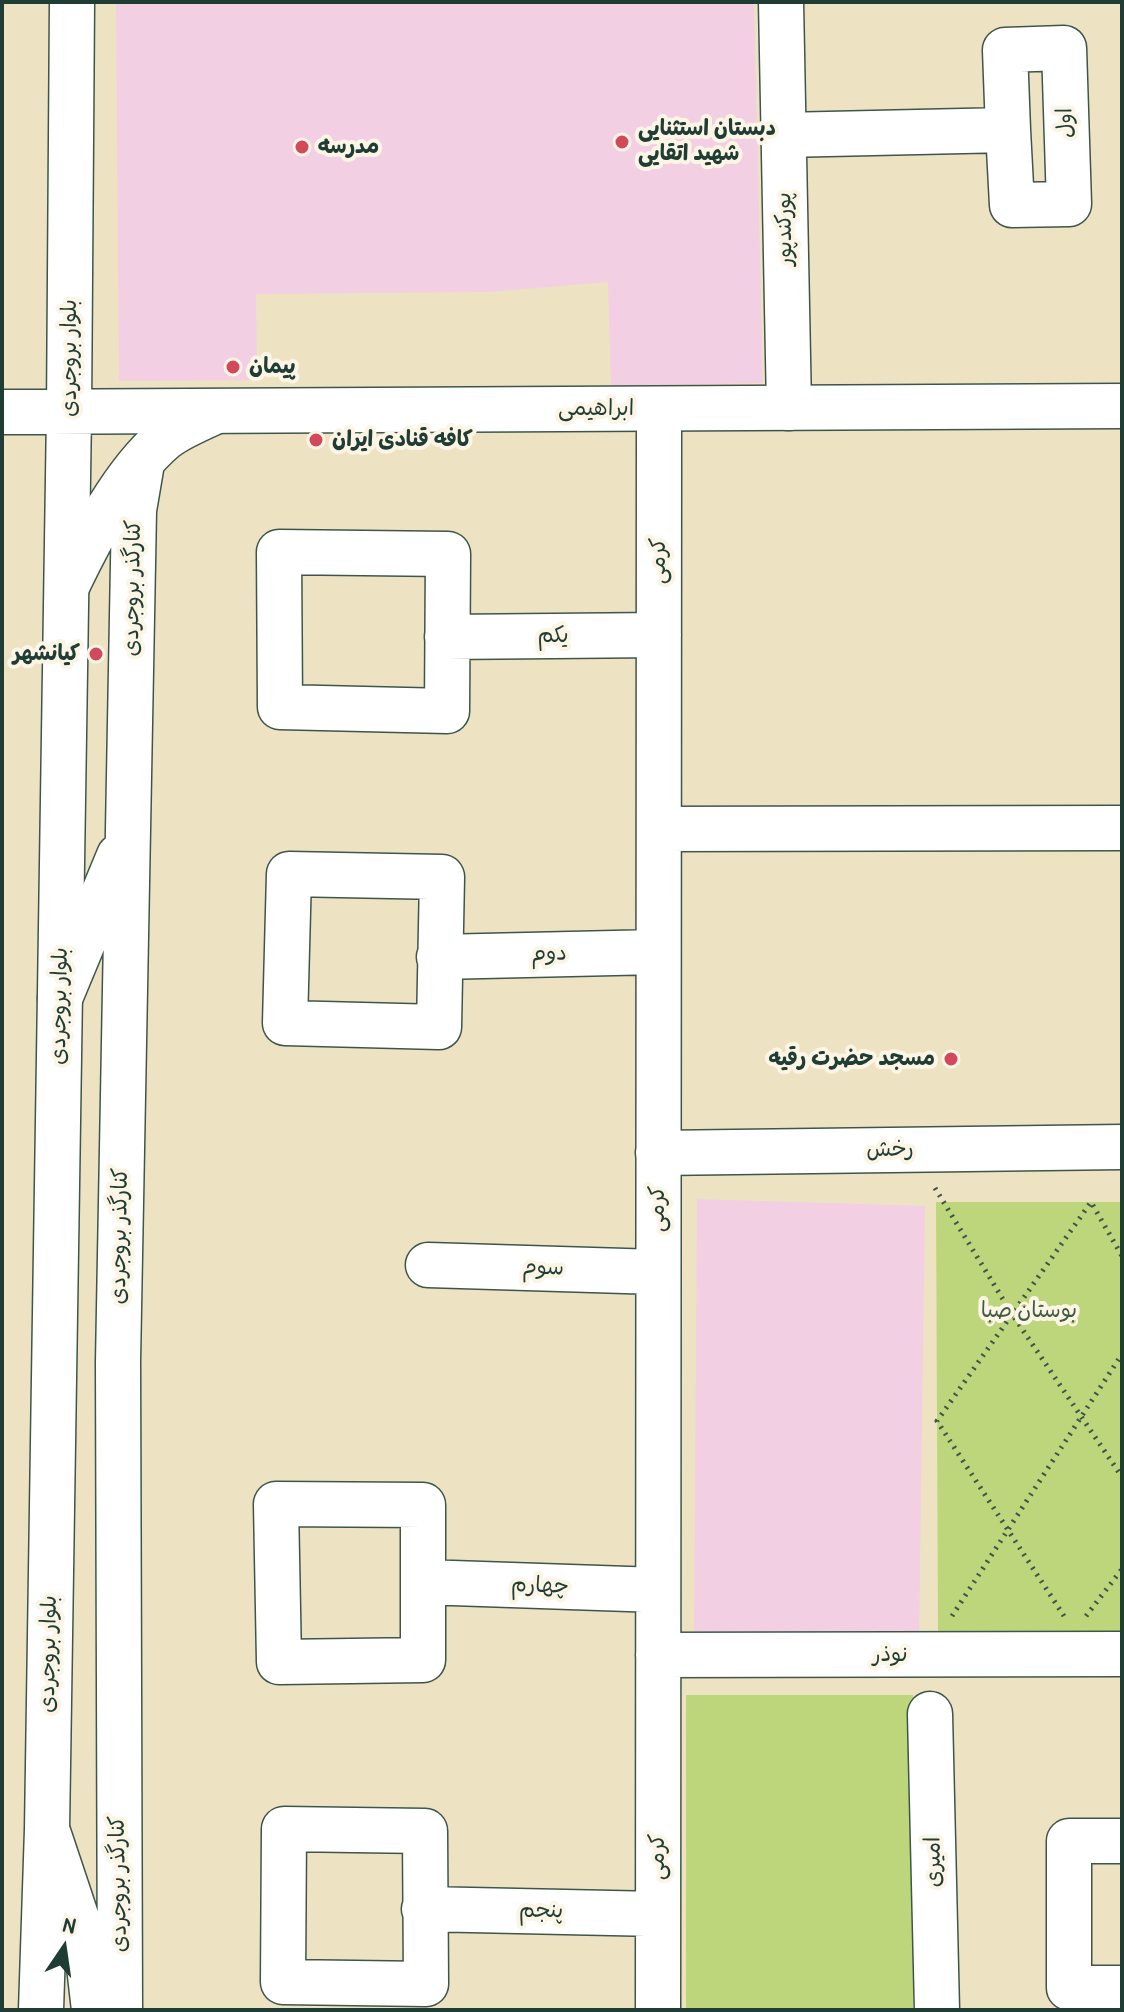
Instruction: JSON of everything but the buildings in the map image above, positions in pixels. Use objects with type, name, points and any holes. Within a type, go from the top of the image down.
[{"type":"street","name":"بلوار بروجردی","points":[[41,2010],[47,1829],[67,586],[72,2]]},
{"type":"street","name":"پورکندپور","points":[[781,2],[789,408]]},
{"type":"street","points":[[783,135],[1008,130]]},
{"type":"street","name":"ابراهیمی","points":[[2,412],[1122,406]]},
{"type":"street","name":"کرمی","points":[[658,2010],[659,409]]},
{"type":"street","points":[[67,586],[96,527],[142,463],[165,438],[214,412]]},
{"type":"street","name":"کنارگذر بروجردی","points":[[120,2010],[118,1362],[134,510],[142,463]]},
{"type":"street","points":[[279,552],[448,554],[447,637],[447,711],[280,707],[279,552]]},
{"type":"street","name":"یکم","points":[[447,637],[659,635]]},
{"type":"street","points":[[659,829],[1122,828]]},
{"type":"street","points":[[60,998],[128,835]]},
{"type":"street","points":[[289,874],[442,877],[439,957],[439,1027],[285,1023],[289,874]]},
{"type":"street","name":"دوم","points":[[439,957],[658,952]]},
{"type":"street","name":"رخش","points":[[658,1153],[1122,1147]]},
{"type":"street","name":"سوم","points":[[428,1265],[658,1272]]},
{"type":"street","points":[[276,1504],[423,1505],[423,1582],[423,1660],[279,1662],[276,1504]]},
{"type":"street","name":"چهارم","points":[[423,1582],[658,1590]]},
{"type":"street","name":"نوذر","points":[[658,1655],[1122,1654]]},
{"type":"street","name":"امیری","points":[[930,1714],[937,2010]]},
{"type":"street","points":[[47,1829],[87,1949],[94,2010]]},
{"type":"street","points":[[284,1829],[425,1831],[424,1909],[426,1984],[283,1982],[284,1829]]},
{"type":"street","points":[[1122,1841],[1069,1841],[1069,1988],[1122,1988]]},
{"type":"street","name":"پنجم","points":[[424,1909],[658,1914]]},
{"type":"path","points":[[911,1150],[1012,1314],[1122,1477]]},
{"type":"path","points":[[1066,1618],[937,1421],[1091,1202],[1122,1256]]},
{"type":"path","points":[[928,1654],[1122,1354]]},
{"type":"path","points":[[1084,1619],[1122,1569]]},
{"type":"shaded area","points":[[116,2],[754,2],[763,383],[611,386],[608,282],[488,292],[256,294],[257,380],[119,381]]},
{"type":"shaded area","points":[[697,1199],[925,1206],[919,1640],[694,1640]]},
{"type":"green space","name":"بوستان صبا","points":[[936,1202],[1122,1202],[1122,1631],[938,1632]]},
{"type":"green space","points":[[686,1695],[913,1695],[913,2010],[686,2010]]},
{"type":"place","name":"دبستان استثنایی شهید اتقایی","points":[[622,142]]},
{"type":"place","name":"مدرسه","points":[[302,147]]},
{"type":"place","name":"پیمان","points":[[233,367]]},
{"type":"place","name":"کافه قنادی ایران","points":[[316,440]]},
{"type":"place","name":"کیانشهر","points":[[96,654]]},
{"type":"place","name":"مسجد حضرت رقیه","points":[[951,1059]]}]
